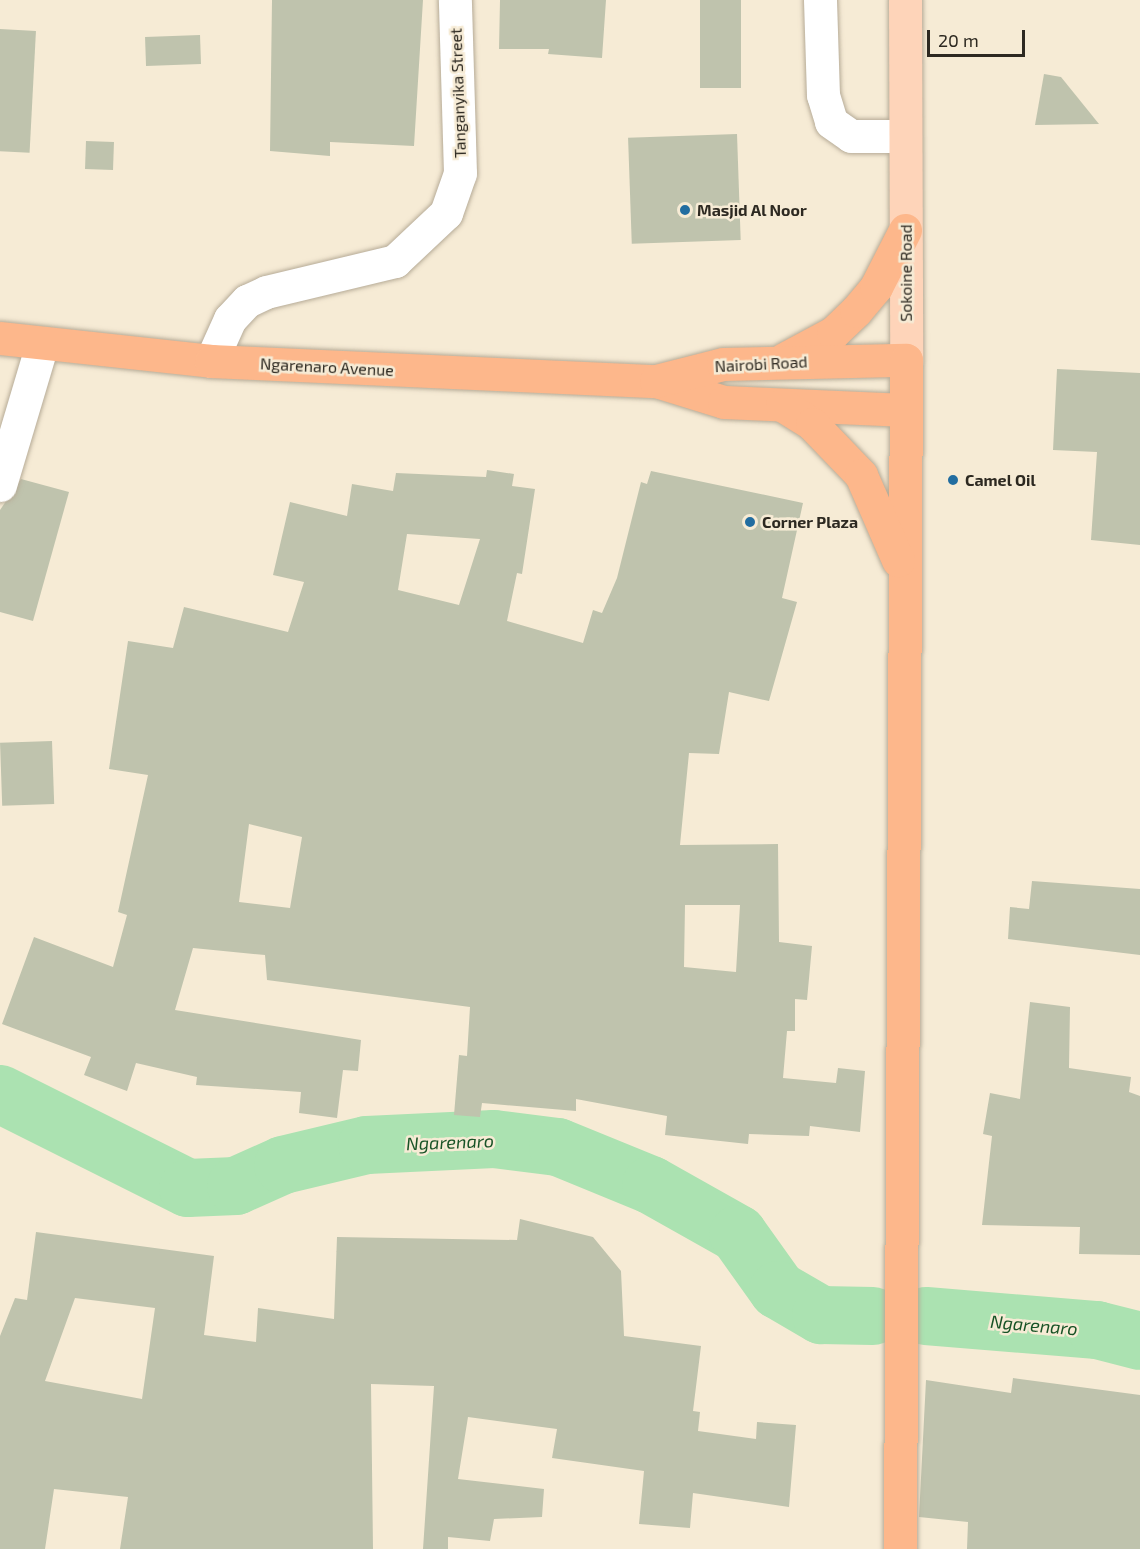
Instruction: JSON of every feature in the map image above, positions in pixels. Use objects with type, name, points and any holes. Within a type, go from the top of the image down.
[{"type":"highway","points":[[777,362],[806,350],[856,311],[876,287],[905,230]]},
{"type":"highway","name":"Ngarenaro Avenue","points":[[0,338],[211,361],[656,381]]},
{"type":"highway","name":"Nairobi Road","points":[[656,381],[723,364],[906,360]]},
{"type":"highway","name":"Sokoine Road","points":[[900,1549],[903,1362],[906,360]]},
{"type":"highway","name":"Nairobi Road","points":[[656,381],[724,402],[906,410]]},
{"type":"highway","points":[[782,405],[812,424],[861,475],[888,528],[906,591]]},
{"type":"main road","name":"Sokoine Road","points":[[905,0],[906,360]]},
{"type":"street","name":"Tanganyika Street","points":[[211,361],[230,319],[247,302],[266,292],[395,261],[446,213],[460,173],[455,0]]},
{"type":"street","points":[[820,0],[823,95],[831,122],[851,136],[905,136]]},
{"type":"street","points":[[0,485],[42,344]]},
{"type":"building","points":[[272,0],[423,0],[414,146],[330,142],[330,156],[270,151]]},
{"type":"building","points":[[500,0],[606,0],[602,58],[548,54],[549,49],[499,49]]},
{"type":"building","points":[[700,0],[741,0],[741,88],[700,88]]},
{"type":"building","points":[[0,29],[36,31],[30,153],[0,151]]},
{"type":"building","points":[[200,35],[201,64],[146,66],[145,37]]},
{"type":"building","points":[[1044,74],[1061,77],[1099,124],[1035,125]]},
{"type":"building","name":"Masjid Al Noor","points":[[737,134],[741,240],[632,244],[628,138]]},
{"type":"building","points":[[86,141],[114,142],[113,170],[85,169]]},
{"type":"building","points":[[1057,369],[1140,373],[1140,545],[1091,540],[1097,452],[1053,450]]},
{"type":"building","points":[[487,470],[514,474],[512,486],[535,489],[522,574],[517,573],[507,621],[583,643],[593,610],[602,613],[617,578],[641,482],[647,484],[651,471],[803,503],[782,598],[797,602],[769,701],[729,692],[719,754],[689,753],[680,845],[778,844],[779,942],[812,946],[807,1000],[795,999],[795,1031],[787,1031],[783,1078],[836,1083],[838,1068],[865,1071],[860,1132],[810,1126],[809,1136],[749,1134],[748,1144],[665,1135],[667,1116],[576,1099],[576,1111],[482,1103],[480,1117],[454,1115],[459,1055],[467,1056],[470,1007],[267,980],[265,955],[193,948],[175,1010],[361,1040],[358,1071],[343,1070],[337,1118],[299,1113],[301,1092],[196,1085],[197,1077],[136,1063],[127,1091],[84,1075],[91,1057],[2,1024],[34,937],[113,967],[127,915],[118,912],[148,775],[109,769],[128,641],[173,648],[184,607],[288,632],[304,582],[273,575],[290,502],[347,516],[352,484],[393,491],[396,473],[486,477]],"holes":[[[407,534],[480,539],[459,605],[398,590]],[[249,824],[302,837],[290,908],[239,902]],[[685,905],[740,905],[736,972],[684,967]]]},
{"type":"building","points":[[21,479],[69,492],[33,621],[0,612],[0,510]]},
{"type":"building","points":[[52,741],[54,804],[2,806],[0,743]]},
{"type":"building","points":[[1032,881],[1140,889],[1140,955],[1008,939],[1010,907],[1029,909]]},
{"type":"building","points":[[1030,1002],[1070,1007],[1069,1068],[1131,1077],[1129,1092],[1140,1096],[1140,1255],[1079,1254],[1080,1227],[982,1225],[992,1136],[983,1134],[990,1093],[1020,1099]]},
{"type":"building","points":[[520,1219],[593,1237],[621,1271],[624,1336],[701,1346],[693,1411],[700,1412],[698,1431],[756,1439],[757,1422],[796,1425],[789,1507],[693,1493],[690,1528],[639,1524],[644,1471],[552,1458],[557,1429],[468,1417],[458,1479],[544,1489],[542,1517],[494,1519],[490,1541],[448,1537],[448,1549],[423,1549],[434,1386],[371,1384],[373,1549],[120,1549],[128,1497],[54,1489],[45,1549],[0,1549],[0,1336],[15,1298],[27,1300],[36,1232],[214,1256],[204,1335],[256,1342],[258,1308],[334,1319],[337,1237],[517,1240]],"holes":[[[75,1298],[155,1308],[142,1399],[45,1381]]]},
{"type":"building","points":[[1013,1378],[1140,1395],[1140,1549],[967,1549],[968,1522],[919,1517],[926,1380],[1011,1393]]},
{"type":"waterway","name":"Ngarenaro","points":[[0,1094],[188,1188],[236,1186],[283,1165],[367,1145],[494,1139],[558,1147],[651,1185],[738,1234],[778,1290],[821,1315],[873,1316]]},
{"type":"waterway","name":"Ngarenaro","points":[[926,1316],[1097,1330],[1140,1341]]},
{"type":"place","name":"Masjid Al Noor","points":[[685,210]]},
{"type":"place","name":"Camel Oil","points":[[953,480]]},
{"type":"place","name":"Corner Plaza","points":[[750,522]]}]
